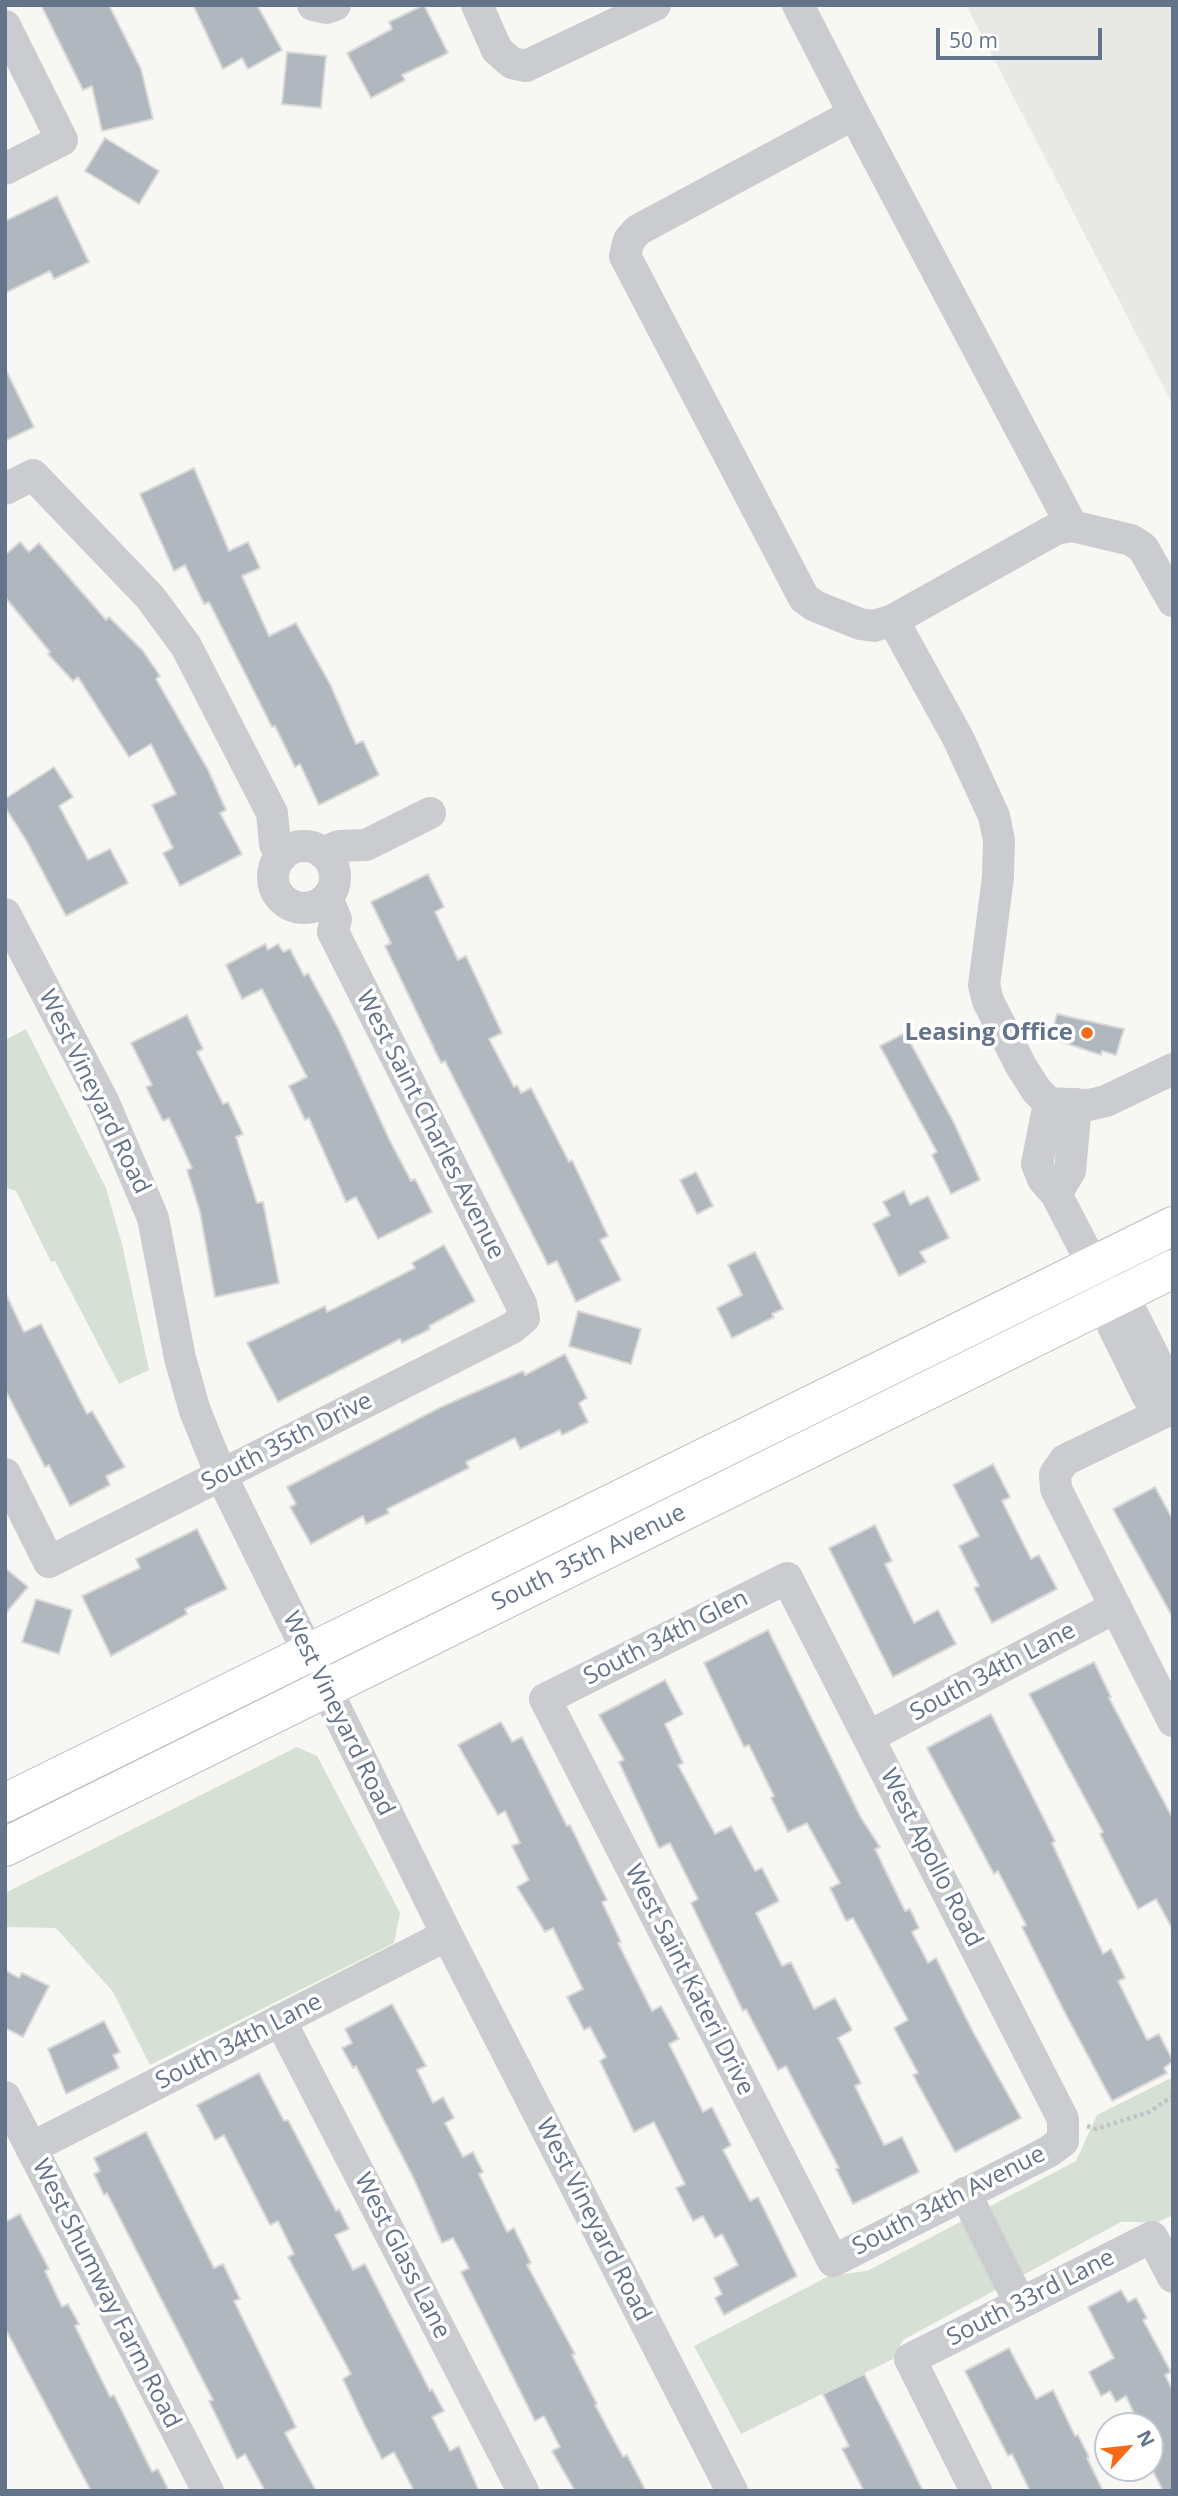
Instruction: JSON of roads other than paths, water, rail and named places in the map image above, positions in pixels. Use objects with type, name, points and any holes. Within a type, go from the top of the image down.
[{"type":"main road","name":"South 35th Avenue","points":[[5,1803],[1173,1226]]},
{"type":"main road","name":"South 35th Avenue","points":[[5,1847],[1173,1269]]},
{"type":"street","points":[[313,6],[335,5]]},
{"type":"street","points":[[477,5],[498,50],[512,63],[526,65],[541,61],[655,5]]},
{"type":"street","points":[[798,5],[1072,526]]},
{"type":"street","points":[[5,26],[62,140],[5,169]]},
{"type":"street","points":[[854,114],[638,230],[629,240],[625,256],[804,598],[815,606],[860,624],[874,626],[893,620],[1056,529],[1072,526],[1131,540],[1143,548],[1173,600]]},
{"type":"street","points":[[5,489],[33,475],[150,597],[186,646],[272,813],[313,873],[339,846],[366,845],[430,813]]},
{"type":"street","points":[[893,620],[958,738],[994,816],[999,840],[998,877],[984,985],[988,1001],[1021,1066],[1037,1091],[1063,1103],[1106,1101],[1173,1069]]},
{"type":"street","name":"West Saint Charles Avenue","points":[[313,873],[336,919],[333,932],[521,1304],[523,1318]]},
{"type":"street","name":"West Vineyard Road","points":[[5,914],[104,1103],[153,1218],[180,1358],[195,1411],[221,1475],[447,1935],[728,2489]]},
{"type":"street","points":[[1063,1103],[1037,1164],[1043,1179],[1056,1194],[1111,1300],[1133,1315],[1166,1381],[1168,1410],[1065,1460],[1055,1474],[1056,1489],[1173,1721]]},
{"type":"street","name":"South 35th Drive","points":[[5,1474],[49,1562],[512,1328],[523,1318]]},
{"type":"street","name":"South 34th Glen","points":[[545,1699],[788,1578]]},
{"type":"street","name":"West Apollo Road","points":[[788,1578],[870,1737],[1063,2130]]},
{"type":"street","name":"South 34th Lane","points":[[870,1737],[1116,1607]]},
{"type":"street","name":"West Saint Kateri Drive","points":[[545,1699],[833,2260]]},
{"type":"street","name":"South 34th Lane","points":[[32,2148],[447,1935]]},
{"type":"street","name":"West Glass Lane","points":[[280,2020],[523,2491]]},
{"type":"street","name":"West Shumway Farm Road","points":[[5,2097],[208,2491]]},
{"type":"street","name":"South 34th Avenue","points":[[833,2260],[965,2193],[1063,2130]]},
{"type":"street","points":[[965,2193],[1020,2303]]},
{"type":"street","name":"South 33rd Lane","points":[[976,2491],[910,2359],[1152,2237],[1173,2277]]},
{"type":"place","name":"Leasing Office","points":[[1087,1033]]}]
